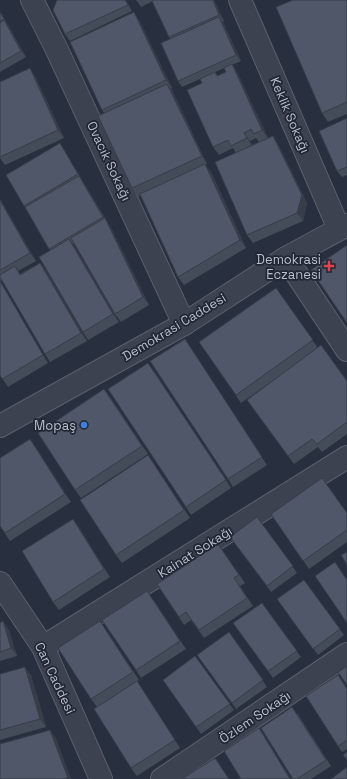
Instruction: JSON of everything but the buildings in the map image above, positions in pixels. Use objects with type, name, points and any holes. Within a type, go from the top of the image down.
[{"type":"street","name":"Ovacık Sokağı","points":[[32,0],[57,50],[184,324]]},
{"type":"street","name":"Keklik Sokağı","points":[[240,0],[343,227]]},
{"type":"street","name":"Demokrasi Caddesi","points":[[1,421],[184,324],[286,258],[343,227]]},
{"type":"street","points":[[286,258],[347,350]]},
{"type":"street","name":"Kainat Sokağı","points":[[43,647],[347,457]]},
{"type":"street","name":"Can Caddesi","points":[[0,583],[43,647],[101,779]]},
{"type":"street","name":"Özlem Sokağı","points":[[162,779],[347,654]]},
{"type":"place","name":"Demokrasi Eczanesi","points":[[329,266]]},
{"type":"place","name":"Mopaş","points":[[84,425]]}]
